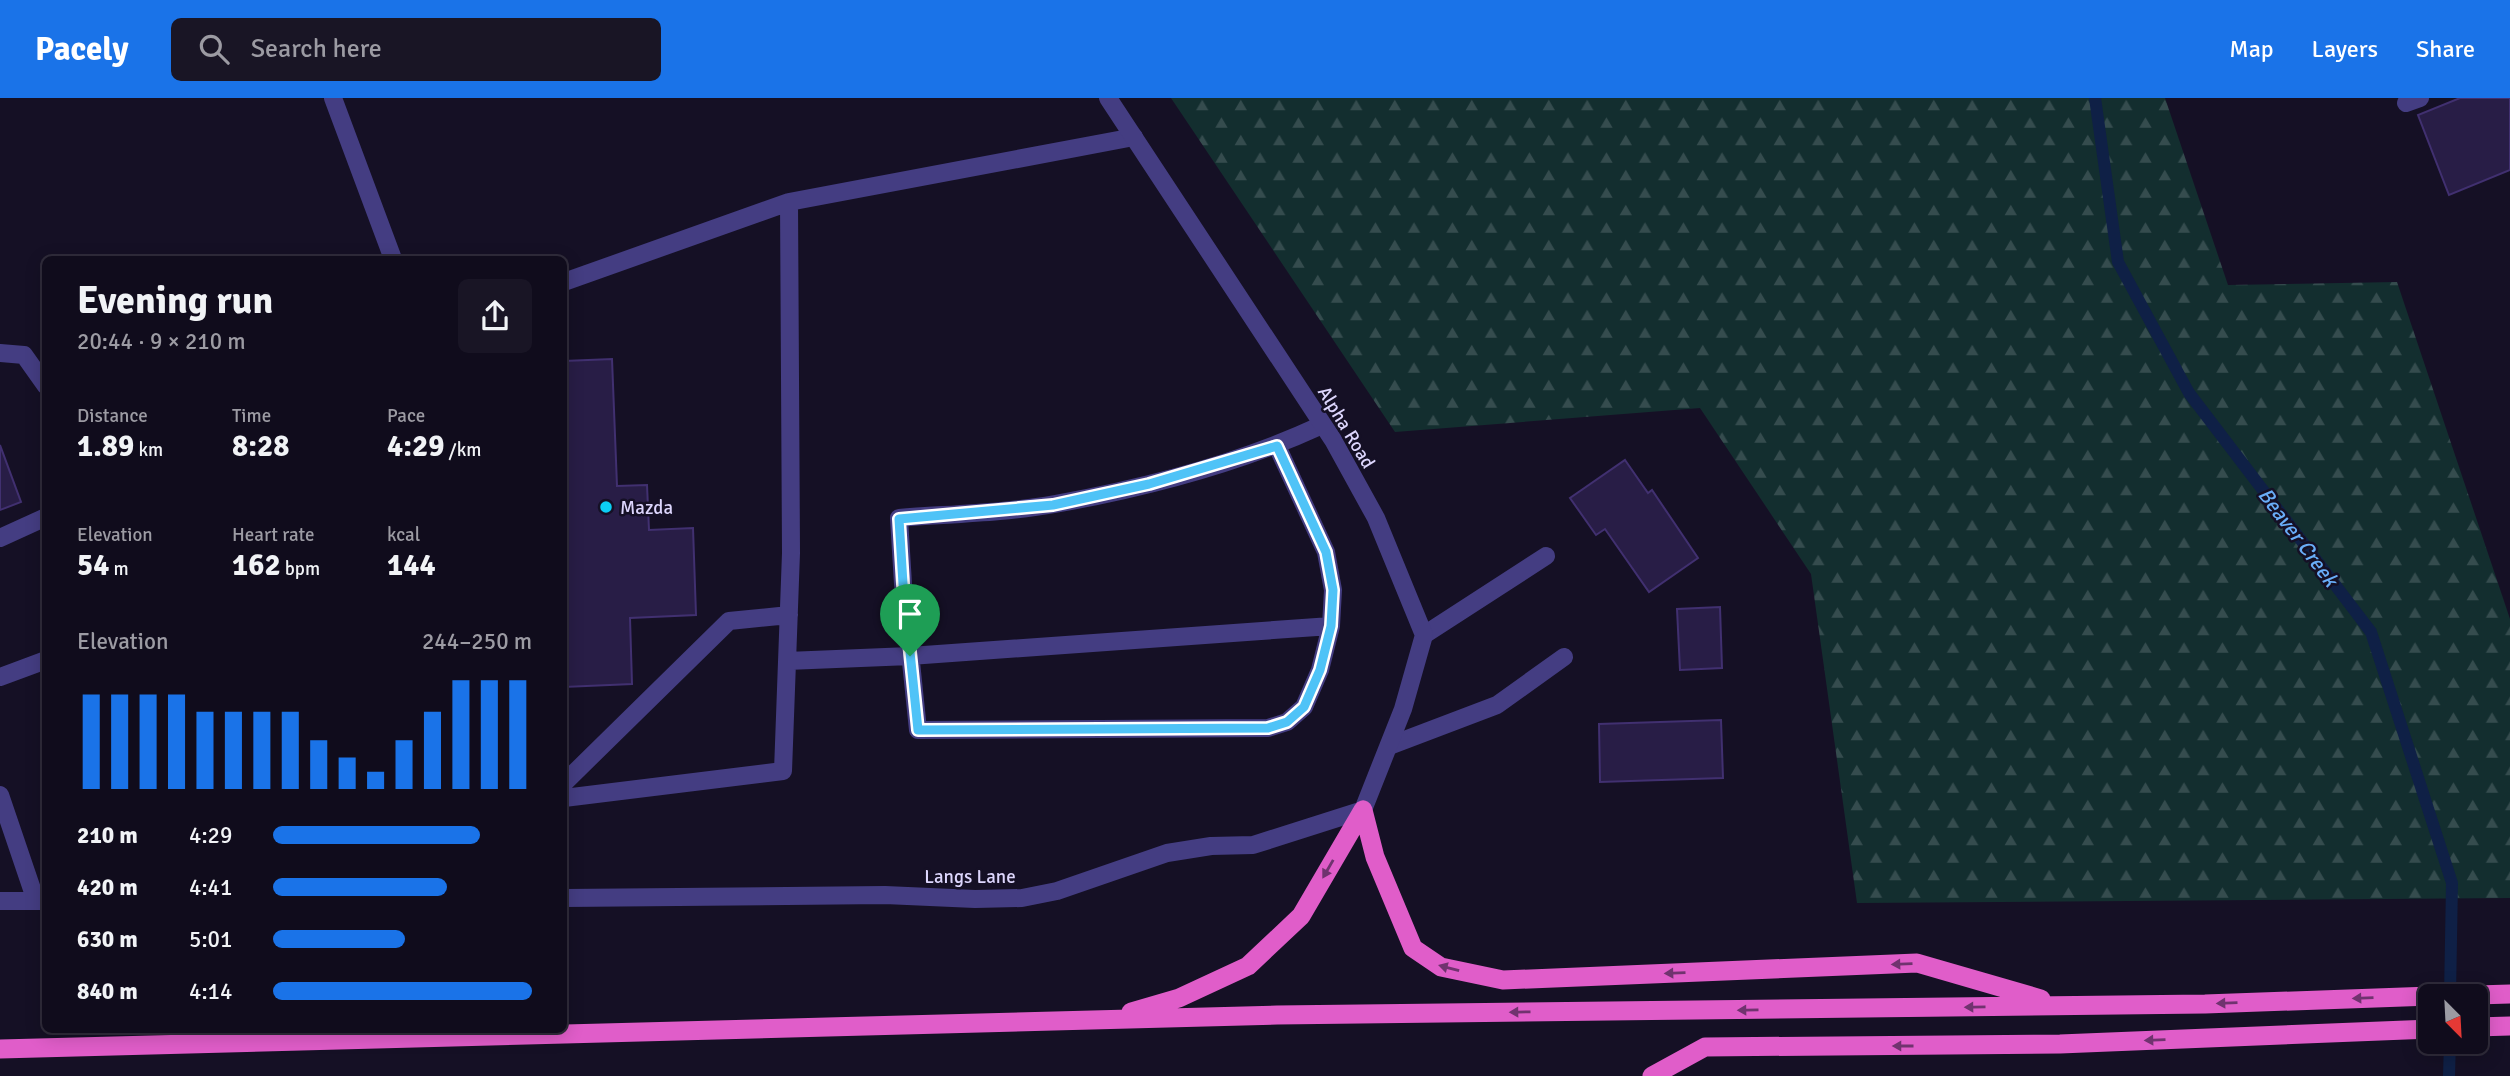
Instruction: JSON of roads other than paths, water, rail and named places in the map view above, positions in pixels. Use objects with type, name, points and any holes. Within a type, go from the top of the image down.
[{"type":"highway","points":[[1363,810],[1375,857],[1413,948],[1441,967],[1503,980],[1917,963],[2062,1005]]},
{"type":"highway","points":[[1102,1020],[1180,998],[1248,966],[1301,916],[1363,810]]},
{"type":"highway","points":[[2488,995],[2510,994]]},
{"type":"highway","points":[[0,1049],[1277,1015],[2062,1005],[2418,996]]},
{"type":"highway","points":[[2488,1027],[2510,1026]]},
{"type":"highway","points":[[1652,1076],[1705,1047],[2060,1044],[2418,1029]]},
{"type":"street","points":[[333,98],[392,256]]},
{"type":"street","name":"Alpha Road","points":[[1108,98],[1322,425],[1376,518],[1424,635]]},
{"type":"street","points":[[567,281],[789,202],[1134,137]]},
{"type":"street","points":[[567,798],[783,771],[791,553],[789,202]]},
{"type":"street","points":[[0,353],[24,355],[42,380]]},
{"type":"street","points":[[1277,446],[1326,552],[1333,590],[1331,626],[1320,670],[1304,707],[1287,722],[1268,728],[918,730],[899,519],[1053,505],[1149,484],[1277,446],[1322,425]]},
{"type":"street","points":[[0,538],[42,519]]},
{"type":"street","points":[[1363,810],[1403,709],[1424,635],[1546,556]]},
{"type":"street","points":[[567,780],[729,621],[789,615]]},
{"type":"street","points":[[787,661],[910,656],[1331,626]]},
{"type":"street","points":[[1389,746],[1497,705],[1564,657]]},
{"type":"street","points":[[0,677],[42,661]]},
{"type":"street","points":[[0,795],[41,901],[0,901]]},
{"type":"street","name":"Langs Lane","points":[[567,898],[885,895],[1022,898],[1057,891],[1167,853],[1211,846],[1253,845],[1363,810]]},
{"type":"waterway","name":"Beaver Creek","points":[[2095,98],[2118,262],[2189,393],[2371,632],[2452,883],[2450,984]]},
{"type":"waterway","name":"Beaver Creek","points":[[2449,1076],[2450,1054]]},
{"type":"place","name":"Mazda","points":[[606,507]]}]
